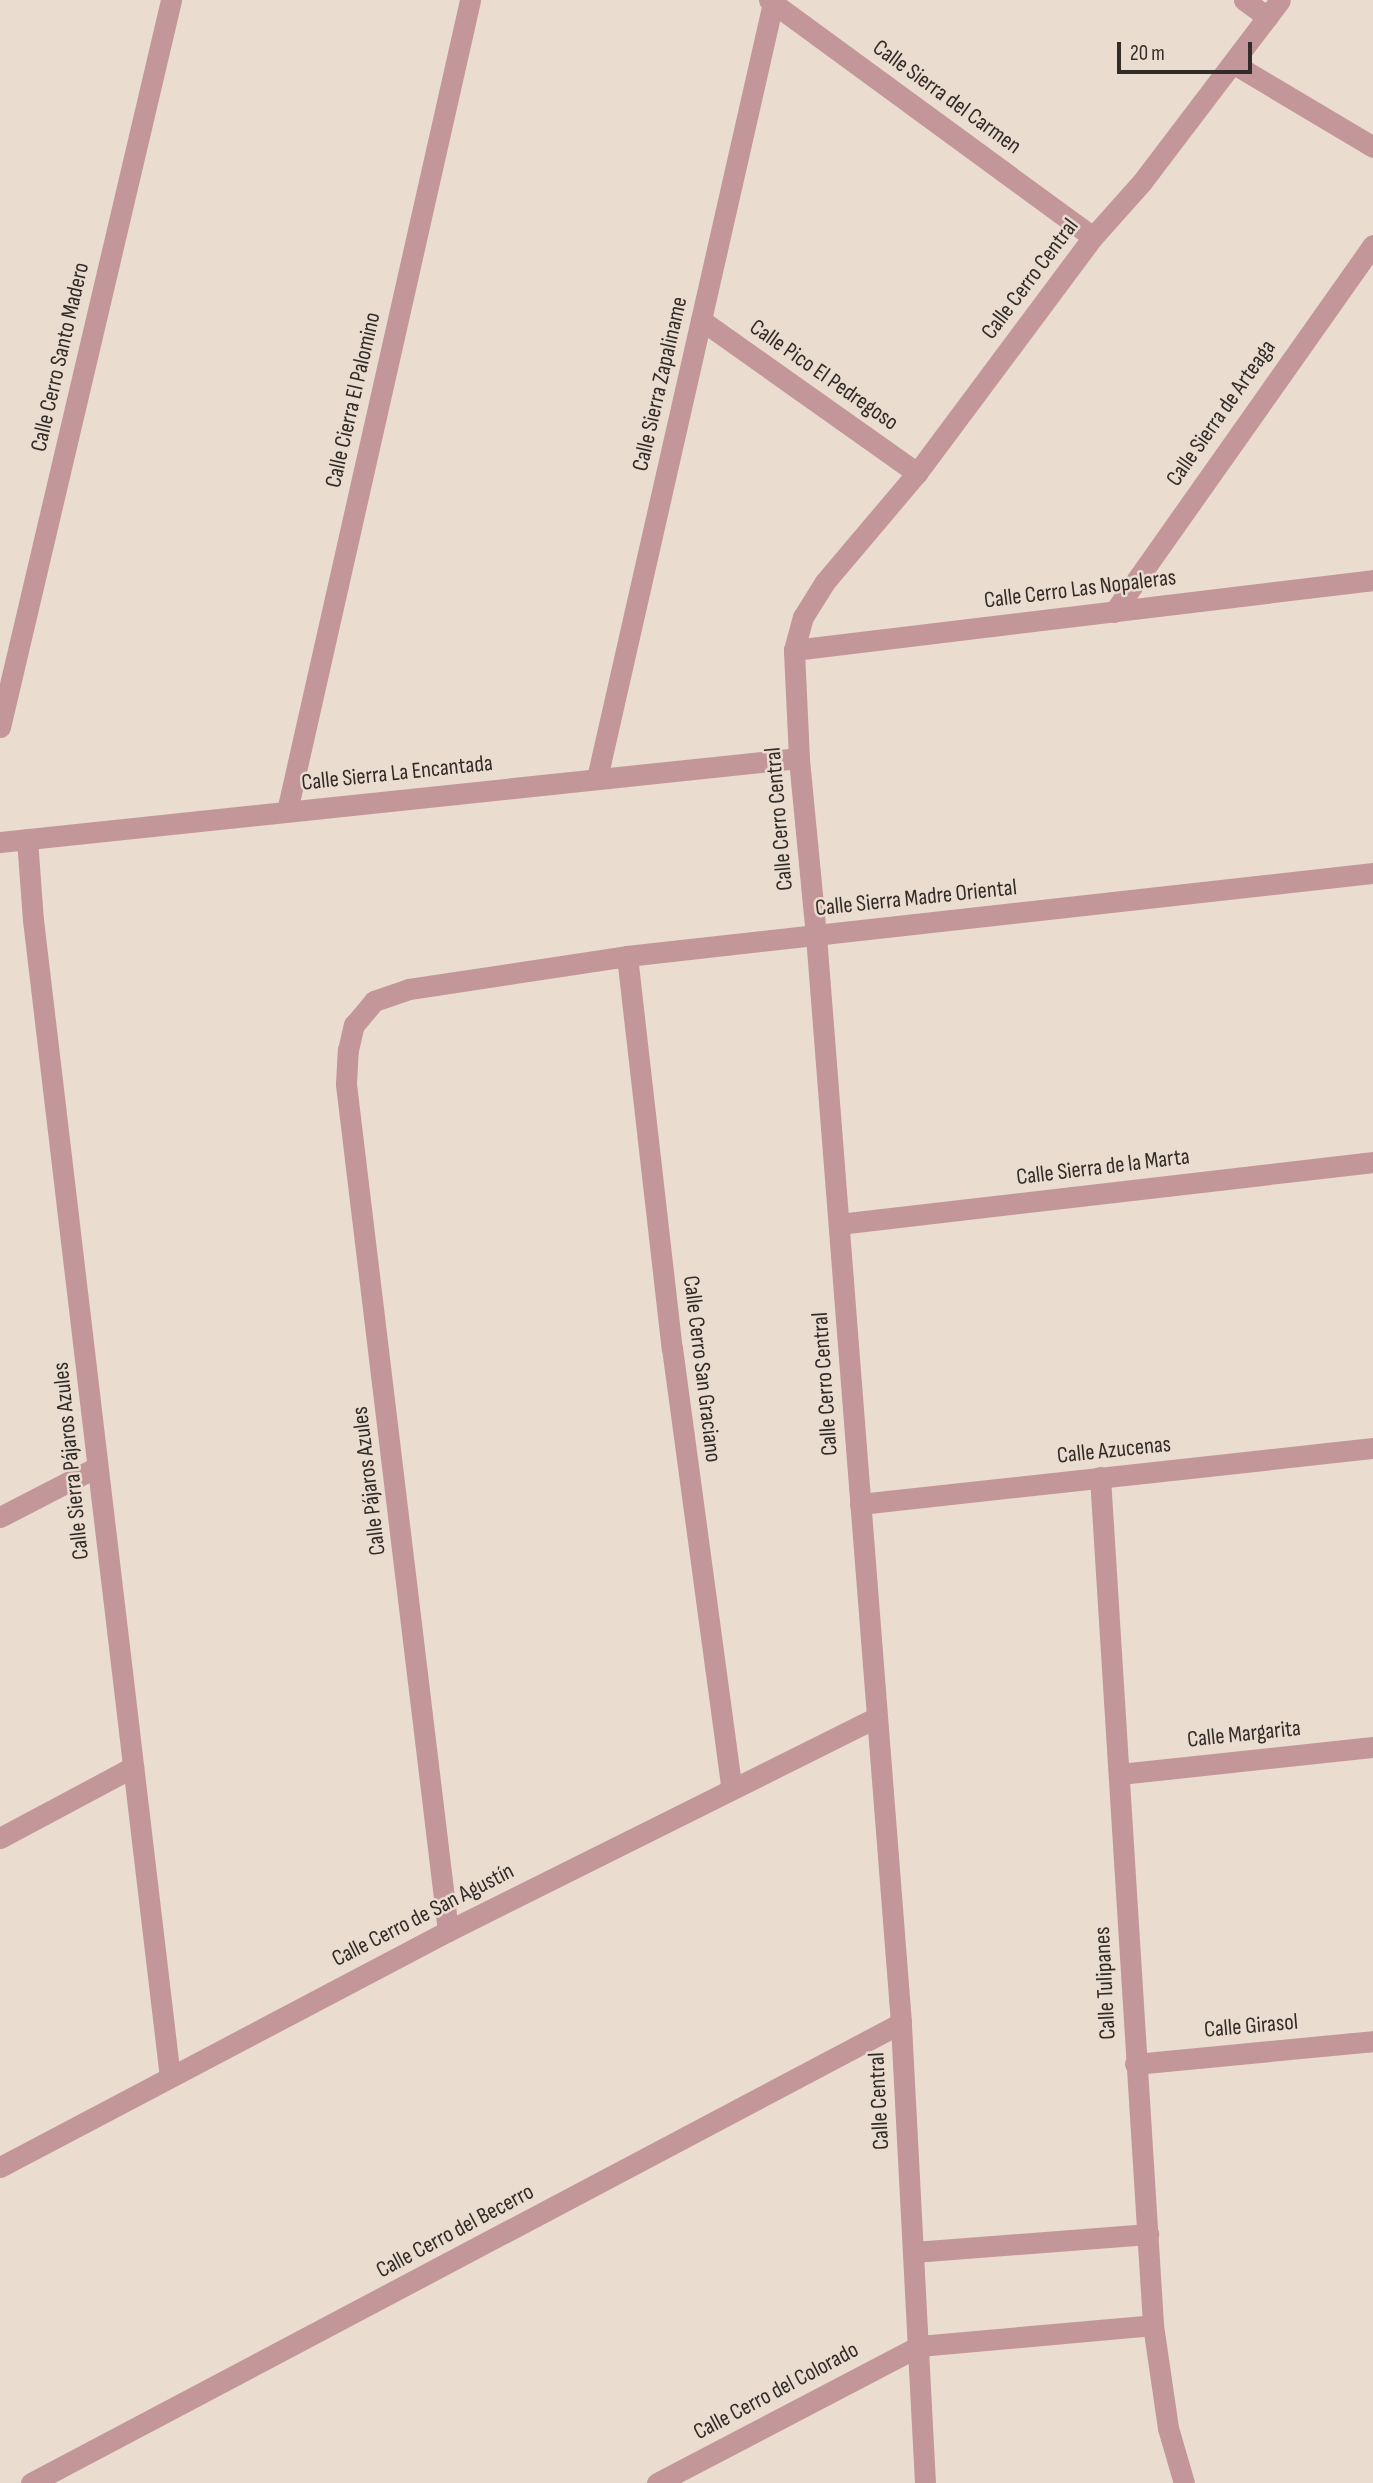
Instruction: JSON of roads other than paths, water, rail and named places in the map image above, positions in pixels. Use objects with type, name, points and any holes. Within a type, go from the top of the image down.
[{"type":"street","name":"Calle Cerro Santo Madero","points":[[0,727],[171,0]]},
{"type":"street","name":"Calle Cierra El Palomino","points":[[288,811],[470,0]]},
{"type":"street","points":[[1244,0],[1273,8]]},
{"type":"street","name":"Calle Sierra del Carmen","points":[[771,1],[1093,237]]},
{"type":"street","name":"Calle Sierra Zapaliname","points":[[597,778],[771,1]]},
{"type":"street","name":"Calle Cerro Central","points":[[875,1718],[839,1224],[799,758],[794,650],[803,617],[824,583],[917,474],[1093,237],[1142,182],[1234,64],[1273,8]]},
{"type":"street","points":[[1234,64],[1373,147]]},
{"type":"street","name":"Calle Sierra de Arteaga","points":[[1114,612],[1373,245]]},
{"type":"street","name":"Calle Pico El Pedregoso","points":[[701,320],[917,474]]},
{"type":"street","name":"Calle Cerro Las Nopaleras","points":[[794,650],[1373,580]]},
{"type":"street","name":"Calle Sierra La Encantada","points":[[0,842],[799,758]]},
{"type":"street","name":"Calle Sierra Pájaros Azules","points":[[27,839],[33,920],[170,2077]]},
{"type":"street","name":"Calle Sierra Madre Oriental","points":[[354,1025],[374,1001],[409,989],[627,956],[1373,873]]},
{"type":"street","name":"Calle Cerro San Graciano","points":[[627,956],[671,1348],[732,1787]]},
{"type":"street","name":"Calle Pájaros Azules","points":[[354,1025],[348,1050],[346,1084],[448,1931]]},
{"type":"street","name":"Calle Sierra de la Marta","points":[[839,1224],[1373,1162]]},
{"type":"street","name":"Calle Azucenas","points":[[860,1504],[1373,1448]]},
{"type":"street","points":[[0,1517],[97,1467]]},
{"type":"street","name":"Calle Tulipanes","points":[[1100,1477],[1153,2325],[1168,2428],[1184,2483]]},
{"type":"street","name":"Calle Cerro de San Agustín","points":[[0,2167],[448,1931],[875,1718]]},
{"type":"street","name":"Calle Central","points":[[875,1718],[901,2024],[925,2483]]},
{"type":"street","name":"Calle Margarita","points":[[1120,1774],[1373,1747]]},
{"type":"street","points":[[0,1838],[133,1767]]},
{"type":"street","name":"Calle Cerro del Becerro","points":[[31,2483],[901,2024]]},
{"type":"street","name":"Calle Girasol","points":[[1135,2063],[1373,2041]]},
{"type":"street","points":[[914,2252],[1148,2234]]},
{"type":"street","points":[[919,2346],[1153,2325]]},
{"type":"street","name":"Calle Cerro del Colorado","points":[[657,2483],[919,2346]]}]
